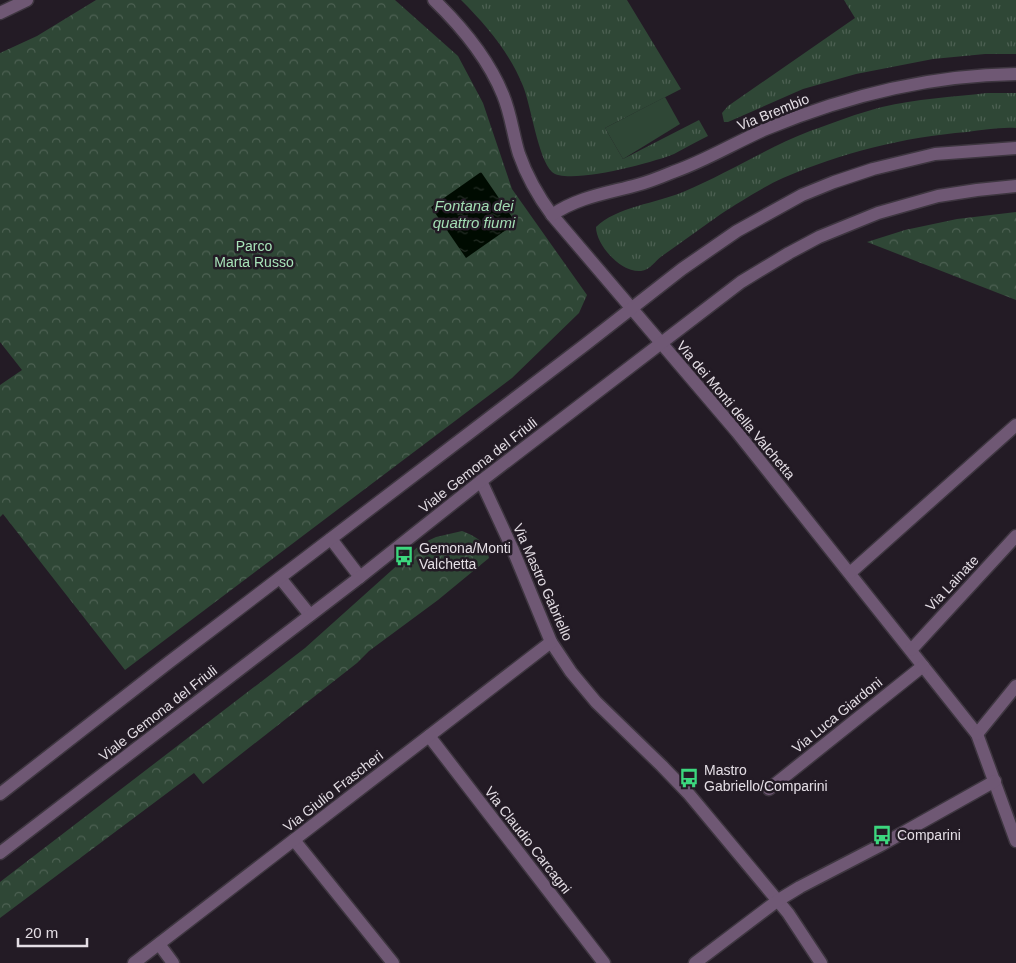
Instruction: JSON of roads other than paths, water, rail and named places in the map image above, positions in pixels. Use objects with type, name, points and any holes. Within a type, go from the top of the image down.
[{"type":"street","points":[[0,13],[27,0]]},
{"type":"street","name":"Via dei Monti della Valchetta","points":[[434,0],[467,34],[489,66],[504,98],[529,180],[552,215],[737,432],[977,734],[1016,842]]},
{"type":"street","name":"Via Brembio","points":[[552,215],[576,202],[598,194],[638,185],[675,172],[764,130],[848,99],[938,80],[1016,74]]},
{"type":"street","points":[[0,794],[682,269],[743,227],[785,204],[834,182],[888,165],[936,154],[1016,148]]},
{"type":"street","name":"Viale Gemona del Friuli","points":[[0,853],[741,282],[789,252],[833,230],[878,213],[932,198],[977,190],[1016,186]]},
{"type":"street","points":[[850,573],[1016,425]]},
{"type":"street","name":"Via Mastro Gabriello","points":[[481,481],[513,550],[551,642],[587,692],[678,781],[796,924],[821,963]]},
{"type":"street","name":"Via Lainate","points":[[911,650],[1016,536]]},
{"type":"street","points":[[331,539],[360,577]]},
{"type":"street","points":[[280,578],[310,615]]},
{"type":"street","name":"Via Giulio Frascheri","points":[[134,963],[551,642]]},
{"type":"street","name":"Via Luca Giardoni","points":[[769,789],[924,666]]},
{"type":"street","points":[[977,734],[1016,686]]},
{"type":"street","name":"Via Claudio Carcagni","points":[[429,736],[604,963]]},
{"type":"street","points":[[695,963],[777,901],[800,886],[881,845],[995,782]]},
{"type":"street","points":[[294,840],[392,963]]},
{"type":"street","points":[[159,944],[173,963]]},
{"type":"water","name":"Fontana dei quattro fiumi","points":[[481,172],[516,223],[466,258],[431,207]]},
{"type":"place","name":"Gemona/Monti Valchetta","points":[[404,556]]},
{"type":"place","name":"Mastro Gabriello/Comparini","points":[[689,778]]},
{"type":"place","name":"Comparini","points":[[882,835]]},
{"type":"park label","name":"Parco Marta Russo","points":[[254,254]]}]
